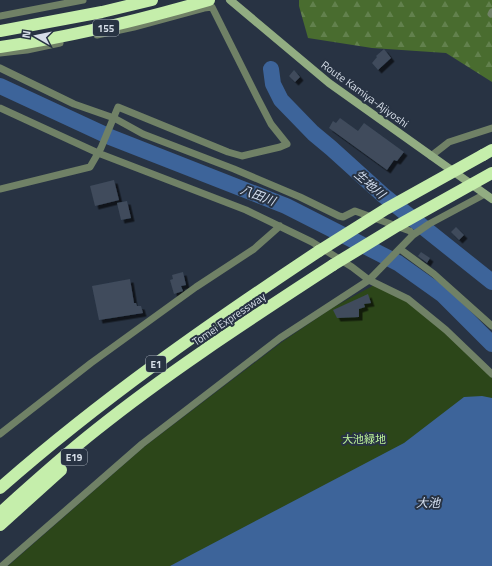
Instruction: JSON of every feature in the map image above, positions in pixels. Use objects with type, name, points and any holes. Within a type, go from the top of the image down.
[{"type":"highway","name":"155","points":[[0,31],[94,14],[152,0]]},
{"type":"highway","name":"155","points":[[0,47],[103,28],[209,0]]},
{"type":"highway","name":"Tomei Expressway","points":[[0,488],[87,415],[231,309],[319,251],[386,210],[488,152]]},
{"type":"highway","name":"Tomei Expressway","points":[[0,514],[36,480],[96,430],[149,390],[242,324],[397,226],[492,173]]},
{"type":"highway","name":"E19","points":[[0,525],[149,390]]},
{"type":"main road","name":"Route Kamiya-Ajiyoshi","points":[[230,0],[329,83],[492,199]]},
{"type":"street","points":[[0,16],[83,0]]},
{"type":"street","points":[[0,53],[27,50],[134,27],[212,7],[271,124],[287,144],[242,156],[228,152],[118,107],[99,151],[90,167],[0,188]]},
{"type":"street","points":[[0,68],[74,104],[113,119],[143,134],[280,188],[339,216],[343,217],[355,211],[410,231],[413,236]]},
{"type":"street","points":[[0,108],[99,151],[246,210],[312,242],[352,267],[369,280],[408,299],[446,330],[492,374]]},
{"type":"street","points":[[431,156],[449,142],[492,128]]},
{"type":"street","points":[[2,566],[142,444],[280,338],[369,280],[413,236],[429,224],[485,194]]},
{"type":"street","points":[[0,434],[91,363],[196,287],[254,249],[280,226]]},
{"type":"street","points":[[400,249],[434,274],[492,326]]},
{"type":"green space","points":[[299,0],[492,0],[492,82],[446,53],[372,48],[308,38],[299,6]]},
{"type":"green space","name":"大池緑地","points":[[376,284],[406,301],[444,332],[492,378],[492,566],[8,566],[144,447],[282,342],[332,308]]},
{"type":"water","name":"大池","points":[[482,396],[492,398],[492,566],[170,566],[404,443],[464,397]]},
{"type":"building","points":[[384,49],[391,58],[378,70],[372,63],[377,57],[376,56]]},
{"type":"building","points":[[294,70],[300,77],[295,82],[289,76]]},
{"type":"building","points":[[340,118],[358,131],[364,123],[404,152],[397,161],[394,160],[387,170],[329,128],[333,121],[336,123]]},
{"type":"building","points":[[114,180],[119,200],[95,206],[90,186]]},
{"type":"building","points":[[127,201],[131,218],[121,220],[117,203]]},
{"type":"building","points":[[456,227],[464,235],[459,240],[451,232]]},
{"type":"building","points":[[421,252],[430,258],[427,263],[418,256]]},
{"type":"building","points":[[183,272],[186,285],[181,286],[183,291],[174,294],[170,280],[173,279],[172,275]]},
{"type":"building","points":[[130,279],[134,303],[136,303],[137,306],[141,306],[143,313],[99,320],[92,286]]},
{"type":"building","points":[[368,294],[371,303],[364,304],[365,307],[359,309],[359,317],[337,318],[333,310]]},
{"type":"waterway","name":"生地川","points":[[271,69],[273,84],[281,100],[313,133],[383,195],[492,282]]},
{"type":"waterway","name":"八田川","points":[[0,86],[110,137],[286,206],[398,263],[443,295],[492,344]]}]
